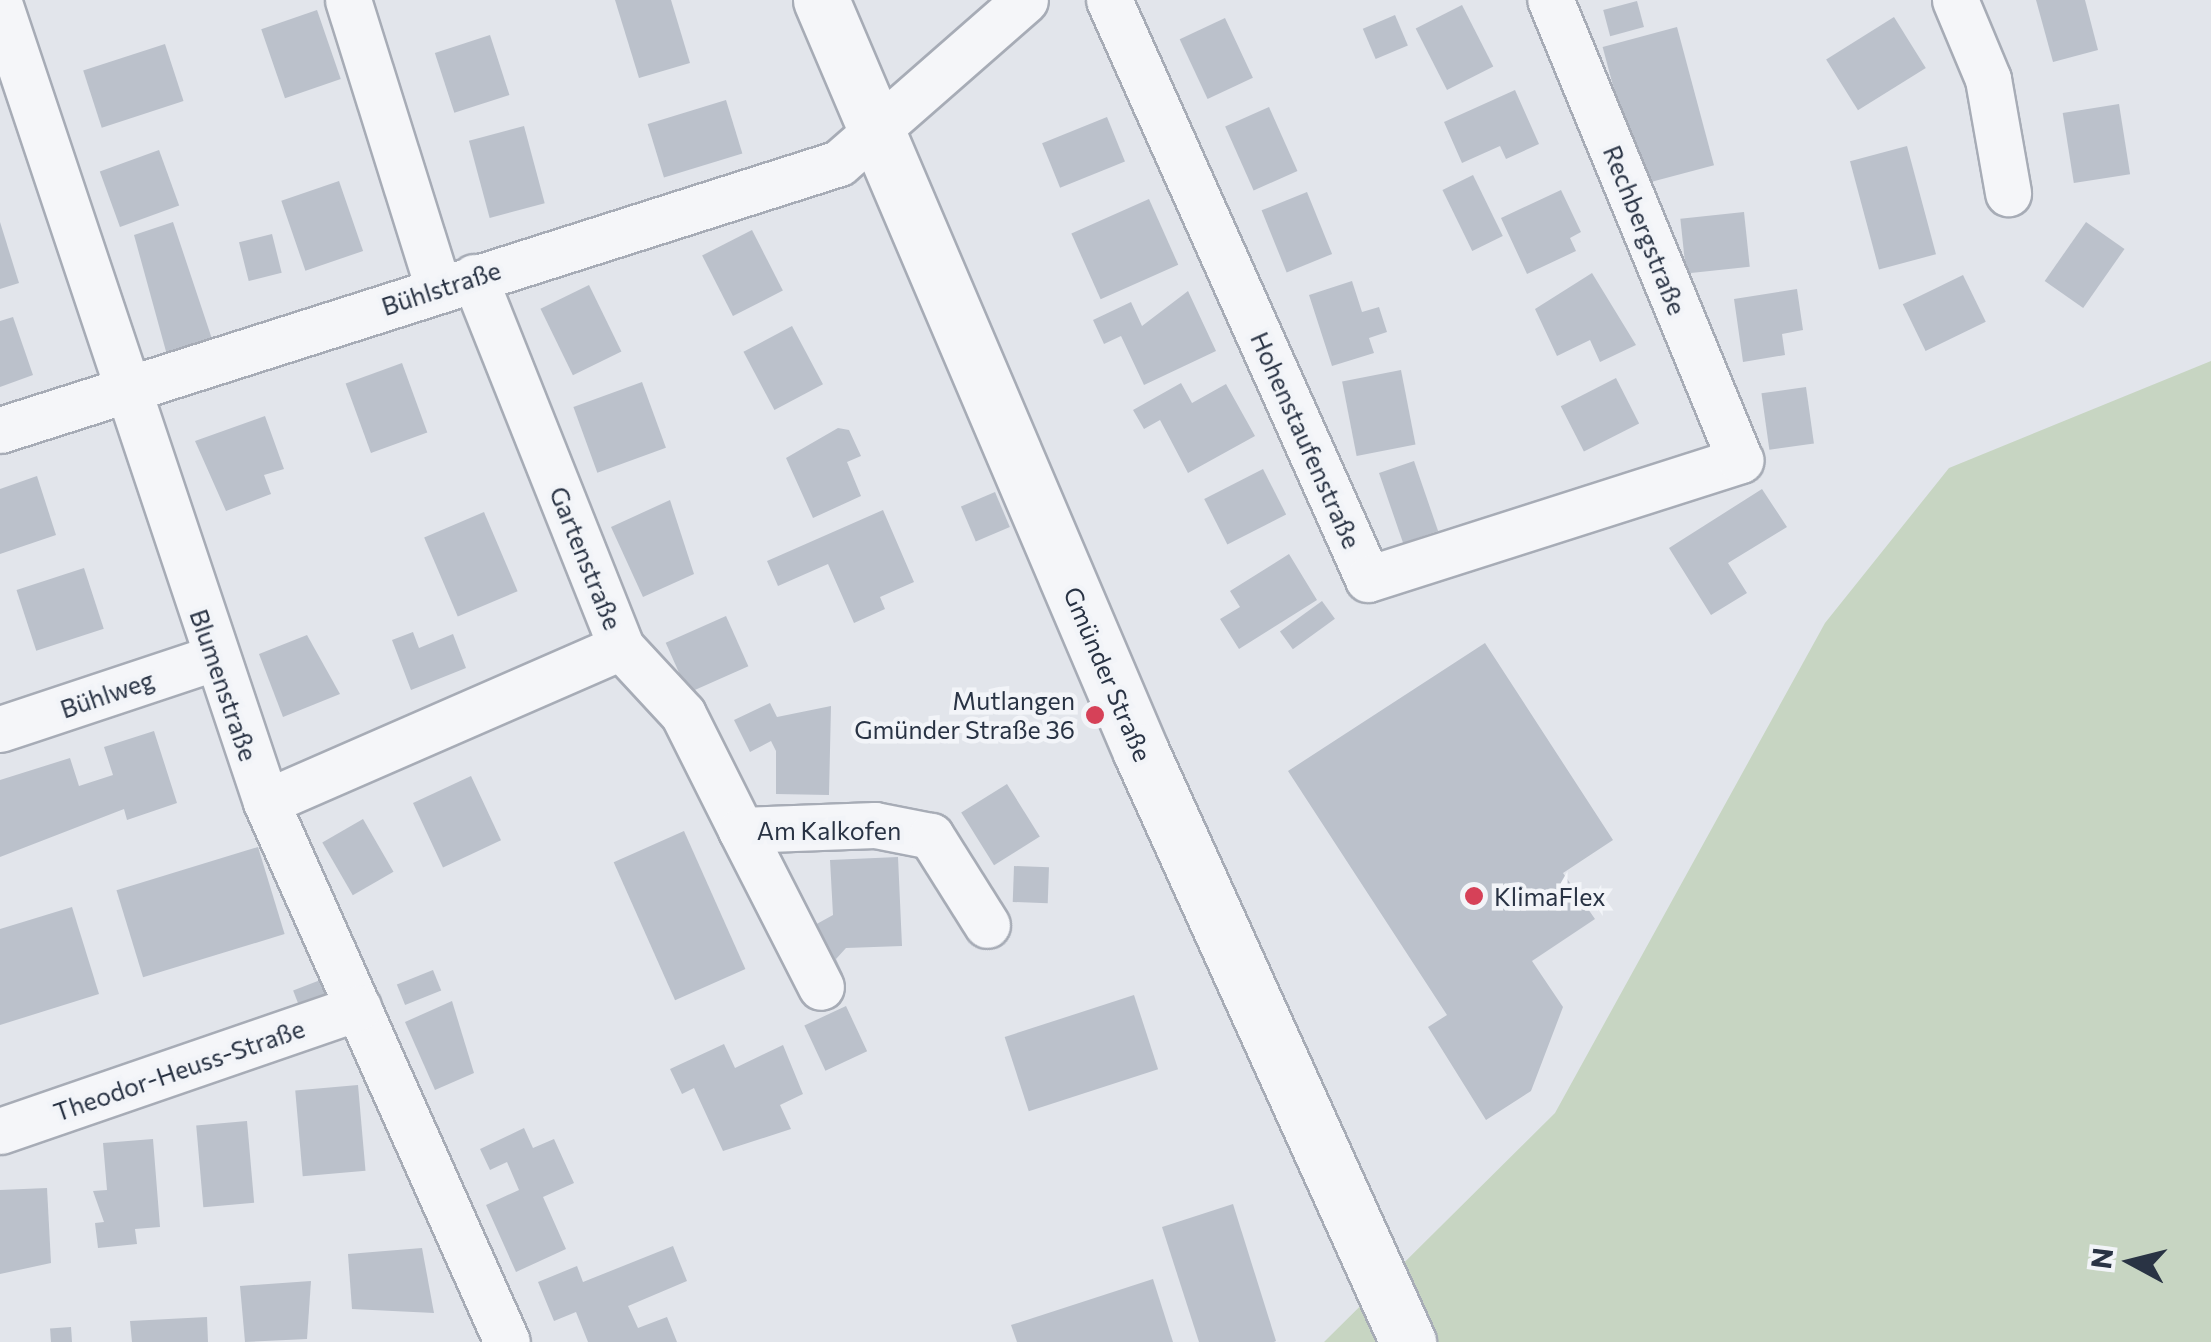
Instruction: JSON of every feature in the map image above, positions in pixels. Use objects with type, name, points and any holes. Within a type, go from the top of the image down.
[{"type":"street","name":"Gartenstraße","points":[[266,802],[621,646],[456,283],[348,0]]},
{"type":"street","name":"Gmünder Straße","points":[[820,0],[857,148],[1408,1342]]},
{"type":"street","points":[[857,148],[1025,0]]},
{"type":"street","name":"Hohenstaufenstraße","points":[[1109,0],[1368,579],[1740,460]]},
{"type":"street","name":"Rechbergstraße","points":[[1550,0],[1740,460]]},
{"type":"street","points":[[1954,0],[1988,79],[2008,194]]},
{"type":"street","name":"Blumenstraße","points":[[0,6],[213,658],[266,802],[507,1342]]},
{"type":"street","name":"Bühlstraße","points":[[0,430],[857,148]]},
{"type":"street","name":"Am Kalkofen","points":[[621,646],[683,714],[821,987]]},
{"type":"street","name":"Bühlweg","points":[[0,729],[213,658]]},
{"type":"street","name":"Am Kalkofen","points":[[741,830],[875,825],[932,836],[986,925]]},
{"type":"street","name":"Theodor-Heuss-Straße","points":[[0,1131],[358,1008]]},
{"type":"green space","points":[[2211,361],[2211,1342],[1324,1342],[1555,1113],[1825,623],[1949,468]]},
{"type":"building","points":[[615,0],[671,0],[690,63],[639,78]]},
{"type":"building","points":[[2036,0],[2085,0],[2098,50],[2053,62]]},
{"type":"building","points":[[1637,1],[1644,27],[1610,36],[1603,10]]},
{"type":"building","points":[[1462,5],[1493,66],[1447,90],[1416,29]]},
{"type":"building","points":[[317,10],[341,79],[285,98],[261,29]]},
{"type":"building","points":[[1395,15],[1408,45],[1376,59],[1363,29]]},
{"type":"building","points":[[1894,17],[1926,68],[1858,110],[1826,59]]},
{"type":"building","points":[[1225,18],[1253,78],[1208,99],[1180,39]]},
{"type":"building","points":[[1677,27],[1714,165],[1640,185],[1603,47]]},
{"type":"building","points":[[490,35],[509,95],[454,113],[435,53]]},
{"type":"building","points":[[165,44],[184,101],[102,128],[83,71]]},
{"type":"building","points":[[1515,90],[1539,144],[1506,159],[1500,146],[1462,163],[1444,122]]},
{"type":"building","points":[[726,100],[742,154],[664,178],[648,124]]},
{"type":"building","points":[[2119,104],[2130,174],[2074,183],[2063,113]]},
{"type":"building","points":[[1269,107],[1297,171],[1254,190],[1225,127]]},
{"type":"building","points":[[1107,117],[1125,162],[1060,188],[1042,143]]},
{"type":"building","points":[[524,126],[545,203],[490,218],[469,141]]},
{"type":"building","points":[[1907,146],[1936,254],[1879,269],[1850,161]]},
{"type":"building","points":[[159,150],[179,205],[120,227],[100,172]]},
{"type":"building","points":[[1473,175],[1503,236],[1472,251],[1442,190]]},
{"type":"building","points":[[339,181],[363,251],[305,271],[281,201]]},
{"type":"building","points":[[1561,190],[1581,232],[1570,238],[1576,251],[1527,274],[1501,218]]},
{"type":"building","points":[[1307,192],[1332,254],[1287,272],[1262,210]]},
{"type":"building","points":[[1149,199],[1178,265],[1101,299],[1071,234]]},
{"type":"building","points":[[1744,212],[1750,267],[1686,273],[1680,219]]},
{"type":"building","points":[[0,222],[19,283],[0,289]]},
{"type":"building","points":[[173,222],[212,339],[167,355],[134,235]]},
{"type":"building","points":[[2086,222],[2125,249],[2083,308],[2045,281]]},
{"type":"building","points":[[752,230],[783,291],[733,316],[702,255]]},
{"type":"building","points":[[272,234],[282,273],[249,281],[239,242]]},
{"type":"building","points":[[1592,273],[1636,345],[1600,362],[1590,340],[1557,356],[1535,309]]},
{"type":"building","points":[[1963,275],[1986,322],[1926,351],[1903,304]]},
{"type":"building","points":[[1352,281],[1362,312],[1379,307],[1387,332],[1369,338],[1374,353],[1332,366],[1309,295]]},
{"type":"building","points":[[589,285],[621,352],[573,375],[540,309]]},
{"type":"building","points":[[1797,289],[1803,330],[1782,334],[1785,355],[1743,362],[1734,299]]},
{"type":"building","points":[[1188,291],[1216,351],[1144,385],[1121,336],[1104,344],[1093,320],[1131,302],[1142,326]]},
{"type":"building","points":[[13,317],[33,375],[0,387],[0,321]]},
{"type":"building","points":[[792,326],[823,384],[774,410],[743,352]]},
{"type":"building","points":[[402,363],[427,433],[371,453],[346,384]]},
{"type":"building","points":[[1401,370],[1416,445],[1357,456],[1342,381]]},
{"type":"building","points":[[1616,378],[1639,423],[1584,452],[1561,406]]},
{"type":"building","points":[[642,382],[666,448],[597,473],[573,407]]},
{"type":"building","points":[[1181,383],[1192,403],[1226,384],[1255,436],[1188,473],[1160,420],[1144,429],[1133,410]]},
{"type":"building","points":[[1806,387],[1814,443],[1769,450],[1761,393]]},
{"type":"building","points":[[265,416],[284,469],[264,475],[271,494],[226,511],[195,441]]},
{"type":"building","points":[[838,428],[849,430],[861,456],[847,462],[861,496],[813,518],[786,458]]},
{"type":"building","points":[[1414,461],[1438,531],[1403,543],[1379,473]]},
{"type":"building","points":[[1263,469],[1286,514],[1227,544],[1204,499]]},
{"type":"building","points":[[37,476],[56,535],[0,554],[0,489]]},
{"type":"building","points":[[1762,489],[1787,527],[1728,563],[1747,593],[1711,615],[1669,548]]},
{"type":"building","points":[[995,492],[1010,527],[976,541],[961,506]]},
{"type":"building","points":[[670,500],[694,574],[643,597],[611,527]]},
{"type":"building","points":[[883,510],[914,582],[880,597],[885,609],[854,623],[828,564],[778,586],[767,561]]},
{"type":"building","points":[[484,512],[518,591],[458,617],[424,537]]},
{"type":"building","points":[[1289,554],[1317,600],[1239,649],[1220,619],[1240,607],[1230,591]]},
{"type":"building","points":[[84,568],[104,629],[36,651],[16,590]]},
{"type":"building","points":[[1322,601],[1335,619],[1293,649],[1280,632]]},
{"type":"building","points":[[726,616],[748,666],[688,693],[666,643]]},
{"type":"building","points":[[413,632],[419,648],[453,634],[466,668],[411,690],[392,640]]},
{"type":"building","points":[[307,635],[340,694],[283,717],[259,654]]},
{"type":"building","name":"KlimaFlex","points":[[1485,643],[1613,840],[1563,873],[1595,919],[1532,961],[1563,1007],[1531,1091],[1486,1120],[1428,1027],[1447,1015],[1288,771]]},
{"type":"building","points":[[770,703],[777,717],[831,706],[829,795],[776,794],[776,751],[771,741],[750,752],[734,720]]},
{"type":"building","points":[[154,731],[177,803],[127,820],[124,809],[0,857],[0,780],[70,758],[79,786],[113,775],[104,747]]},
{"type":"building","points":[[471,776],[501,840],[443,867],[413,803]]},
{"type":"building","points":[[1007,784],[1040,837],[994,865],[961,813]]},
{"type":"building","points":[[363,819],[394,872],[353,895],[322,842]]},
{"type":"building","points":[[684,831],[745,969],[675,1000],[614,862]]},
{"type":"building","points":[[258,847],[285,934],[143,977],[116,890]]},
{"type":"building","points":[[898,857],[902,946],[846,948],[836,959],[843,974],[824,973],[804,931],[833,915],[830,860]]},
{"type":"building","points":[[1014,866],[1049,867],[1048,903],[1013,902]]},
{"type":"building","points":[[72,907],[99,994],[0,1025],[0,929]]},
{"type":"building","points":[[433,970],[441,990],[405,1005],[397,985]]},
{"type":"building","points":[[323,979],[329,995],[299,1006],[293,990]]},
{"type":"building","points":[[1134,995],[1158,1069],[1029,1111],[1005,1037]]},
{"type":"building","points":[[452,1001],[474,1073],[435,1090],[405,1022]]},
{"type":"building","points":[[846,1006],[867,1051],[825,1071],[804,1025]]},
{"type":"building","points":[[724,1044],[735,1068],[783,1045],[803,1094],[780,1105],[791,1129],[723,1151],[694,1088],[682,1094],[670,1069]]},
{"type":"building","points":[[358,1085],[365,1171],[303,1176],[295,1090]]},
{"type":"building","points":[[247,1121],[254,1203],[203,1207],[196,1125]]},
{"type":"building","points":[[524,1128],[533,1148],[554,1139],[574,1183],[543,1197],[566,1249],[516,1272],[486,1205],[519,1190],[507,1162],[490,1170],[480,1149]]},
{"type":"building","points":[[153,1139],[160,1227],[135,1229],[137,1244],[98,1248],[95,1223],[104,1222],[93,1191],[107,1190],[103,1143]]},
{"type":"building","points":[[47,1188],[51,1263],[0,1274],[0,1190]]},
{"type":"building","points":[[1233,1204],[1274,1342],[1199,1342],[1162,1227]]},
{"type":"building","points":[[673,1246],[687,1281],[628,1306],[638,1328],[667,1317],[677,1342],[588,1342],[576,1312],[554,1321],[538,1282],[577,1266],[583,1282]]},
{"type":"building","points":[[422,1248],[434,1313],[352,1309],[348,1254]]},
{"type":"building","points":[[1153,1279],[1173,1342],[1017,1342],[1011,1325]]},
{"type":"building","points":[[311,1281],[307,1339],[245,1342],[240,1286]]},
{"type":"building","points":[[207,1317],[208,1342],[132,1342],[130,1321]]},
{"type":"building","points":[[71,1327],[72,1342],[51,1342],[50,1328]]},
{"type":"place","name":"Mutlangen Gmünder Straße 36","points":[[1095,715]]},
{"type":"place","name":"KlimaFlex","points":[[1474,896]]}]
